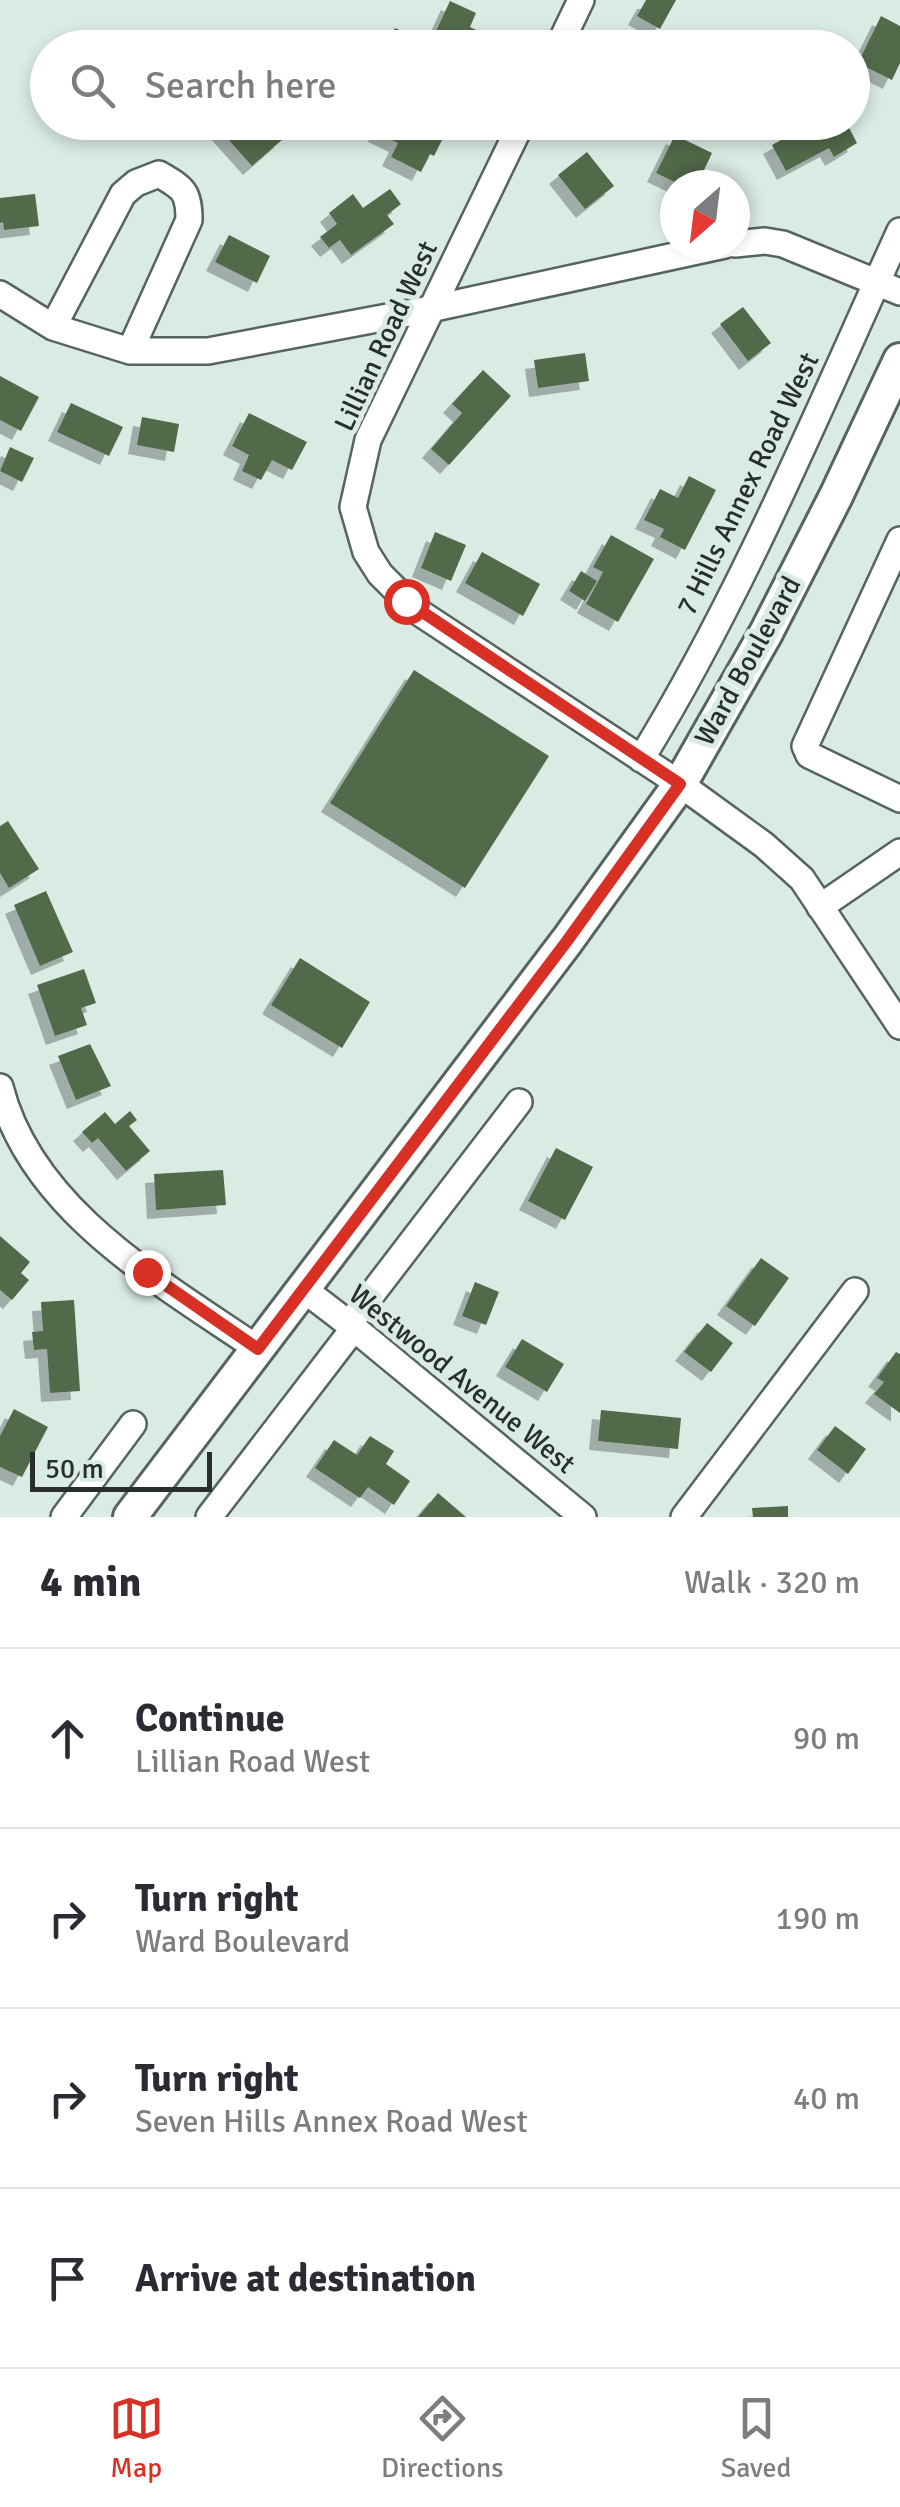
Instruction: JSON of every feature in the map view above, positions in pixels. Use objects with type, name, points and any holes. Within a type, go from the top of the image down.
[{"type":"main road","name":"Ward Boulevard","points":[[130,1517],[556,956],[680,784],[774,616],[900,360]]},
{"type":"street","points":[[567,30],[582,0]]},
{"type":"street","name":"Lillian Road West","points":[[513,140],[368,440],[353,506],[366,552],[380,574],[417,611],[680,784],[764,845],[802,879],[900,1026]]},
{"type":"street","points":[[52,327],[124,194],[136,183],[159,174],[183,188],[189,220],[130,350]]},
{"type":"street","name":"7 Hills Annex Road West","points":[[640,758],[672,708],[888,286],[900,231]]},
{"type":"street","points":[[750,242],[783,244],[888,286]]},
{"type":"street","points":[[0,294],[52,327],[130,350],[208,352],[660,259]]},
{"type":"street","points":[[900,540],[805,746],[809,755],[900,800]]},
{"type":"street","points":[[820,906],[900,852]]},
{"type":"street","points":[[0,1087],[21,1139],[72,1210],[147,1272],[258,1349]]},
{"type":"street","points":[[209,1517],[520,1102]]},
{"type":"street","name":"Westwood Avenue West","points":[[302,1288],[583,1517]]},
{"type":"street","points":[[684,1517],[855,1291]]},
{"type":"street","points":[[64,1517],[133,1424]]},
{"type":"building","points":[[646,0],[676,0],[660,29],[637,16]]},
{"type":"building","points":[[450,1],[476,13],[470,27],[476,30],[436,30]]},
{"type":"building","points":[[881,16],[900,26],[900,63],[892,80],[870,69],[870,38]]},
{"type":"building","points":[[229,140],[282,140],[252,166]]},
{"type":"building","points":[[392,140],[442,140],[421,172],[391,157],[398,143]]},
{"type":"building","points":[[672,140],[685,140],[712,153],[704,170],[660,170],[660,175],[656,173]]},
{"type":"building","points":[[781,140],[857,143],[834,157],[829,148],[786,171],[772,145]]},
{"type":"building","points":[[587,152],[614,186],[585,209],[558,175]]},
{"type":"building","points":[[390,189],[401,204],[387,215],[394,224],[351,255],[340,240],[329,248],[320,237],[337,224],[329,213],[353,194],[363,208]]},
{"type":"building","points":[[35,194],[39,226],[4,230],[3,222],[0,223],[0,198]]},
{"type":"building","points":[[229,235],[270,256],[257,283],[215,262]]},
{"type":"building","points":[[743,307],[771,343],[748,361],[720,324]]},
{"type":"building","points":[[585,353],[589,381],[538,388],[534,360]]},
{"type":"building","points":[[483,370],[511,396],[449,465],[431,449],[462,413],[452,404]]},
{"type":"building","points":[[0,376],[39,397],[21,431],[0,420]]},
{"type":"building","points":[[71,403],[123,427],[109,456],[57,432]]},
{"type":"building","points":[[249,413],[307,442],[292,470],[272,460],[261,480],[242,471],[249,455],[232,446]]},
{"type":"building","points":[[142,417],[179,424],[174,452],[137,445]]},
{"type":"building","points":[[10,447],[34,458],[22,482],[0,471]]},
{"type":"building","points":[[689,476],[716,490],[685,550],[660,537],[664,529],[644,520],[660,489],[678,498]]},
{"type":"building","points":[[435,532],[466,545],[451,581],[421,568]]},
{"type":"building","points":[[611,535],[654,559],[618,622],[586,604],[603,572],[593,567]]},
{"type":"building","points":[[482,552],[540,584],[523,616],[465,583]]},
{"type":"building","points":[[581,571],[597,581],[585,601],[569,591]]},
{"type":"building","points":[[414,670],[549,756],[465,888],[330,803]]},
{"type":"building","points":[[8,821],[39,869],[9,888],[0,873],[0,826]]},
{"type":"building","points":[[46,891],[73,952],[40,966],[14,905]]},
{"type":"building","points":[[300,958],[370,1002],[342,1048],[271,1005]]},
{"type":"building","points":[[84,969],[96,1003],[81,1008],[87,1025],[55,1036],[37,985]]},
{"type":"building","points":[[90,1044],[111,1086],[76,1100],[58,1056]]},
{"type":"building","points":[[130,1111],[137,1120],[129,1126],[150,1151],[126,1171],[98,1138],[92,1143],[82,1132],[105,1112],[115,1124]]},
{"type":"building","points":[[556,1148],[593,1167],[565,1220],[528,1201]]},
{"type":"building","points":[[223,1170],[226,1205],[156,1210],[154,1174]]},
{"type":"building","points":[[0,1236],[30,1262],[21,1273],[29,1280],[12,1300],[0,1290]]},
{"type":"building","points":[[761,1258],[789,1278],[755,1326],[726,1306]]},
{"type":"building","points":[[475,1282],[499,1292],[486,1325],[462,1316]]},
{"type":"building","points":[[74,1300],[80,1391],[50,1393],[47,1349],[34,1350],[32,1332],[43,1331],[41,1302]]},
{"type":"building","points":[[707,1323],[733,1343],[711,1372],[684,1352]]},
{"type":"building","points":[[522,1339],[564,1364],[547,1392],[505,1367]]},
{"type":"building","points":[[896,1352],[900,1354],[900,1413],[874,1394],[884,1382],[877,1378]]},
{"type":"building","points":[[14,1409],[48,1427],[22,1477],[0,1467],[0,1436]]},
{"type":"building","points":[[601,1410],[681,1418],[678,1449],[598,1441]]},
{"type":"building","points":[[835,1426],[866,1449],[848,1474],[817,1450]]},
{"type":"building","points":[[370,1436],[394,1451],[386,1464],[410,1481],[394,1505],[368,1487],[360,1498],[315,1468],[334,1440],[357,1455]]},
{"type":"building","points":[[438,1493],[466,1517],[418,1517]]},
{"type":"building","points":[[788,1506],[788,1517],[753,1517],[752,1508]]},
{"type":"route","points":[[147,1272],[258,1349],[567,941],[680,784],[406,601]]}]
